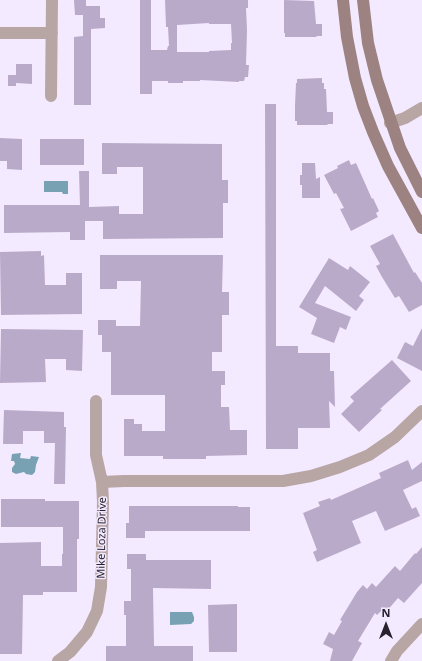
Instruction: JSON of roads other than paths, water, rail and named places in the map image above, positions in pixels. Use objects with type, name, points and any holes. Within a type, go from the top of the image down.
[{"type":"street","points":[[51,96],[52,0]]},
{"type":"street","points":[[343,0],[347,37],[355,78],[363,106],[388,166],[422,228]]},
{"type":"street","points":[[363,0],[368,43],[390,123],[403,154],[422,192]]},
{"type":"street","points":[[0,33],[52,33]]},
{"type":"street","points":[[390,123],[404,118],[422,108]]},
{"type":"street","name":"Mike Loza Drive","points":[[58,661],[70,652],[87,632],[97,611],[101,587],[103,502],[102,482],[96,456],[96,401]]},
{"type":"street","points":[[102,482],[124,480],[283,481],[311,476],[340,467],[369,455],[395,437],[422,410]]},
{"type":"street","points":[[391,661],[397,651],[422,624]]},
{"type":"water","points":[[44,181],[68,181],[68,194],[63,194],[62,192],[44,192]]},
{"type":"water","points":[[21,453],[20,458],[30,459],[31,456],[39,457],[35,472],[32,475],[24,472],[16,474],[12,472],[12,468],[15,464],[14,461],[11,461],[12,454]]},
{"type":"water","points":[[170,612],[192,612],[194,621],[191,624],[170,625]]}]
